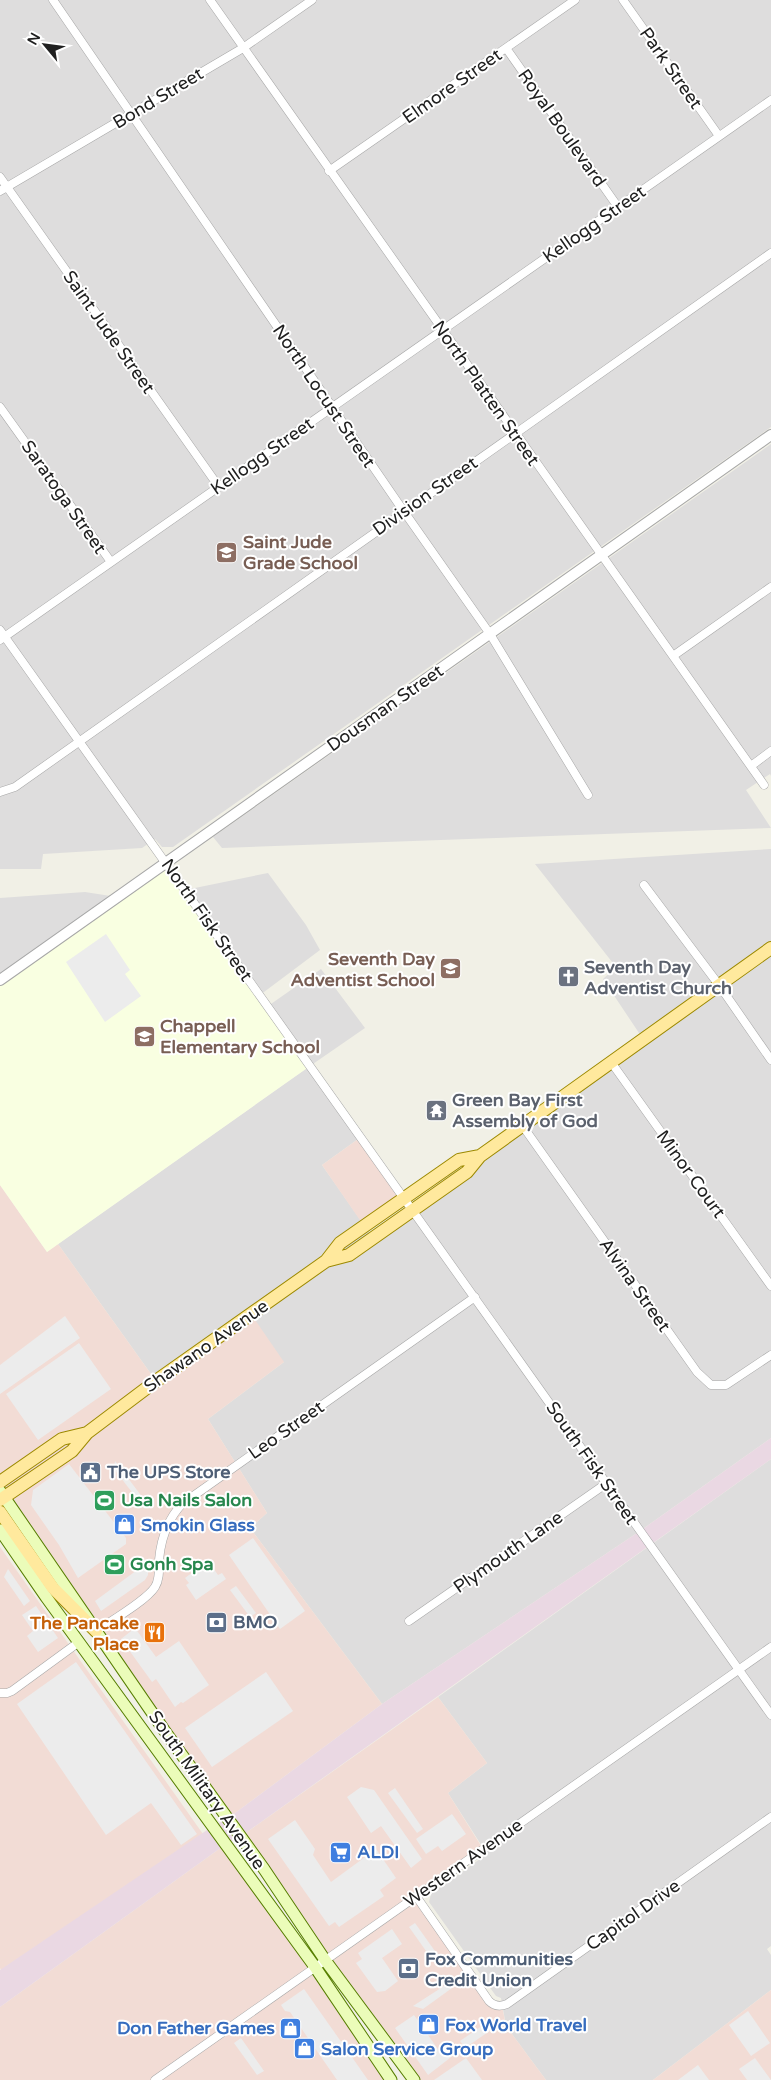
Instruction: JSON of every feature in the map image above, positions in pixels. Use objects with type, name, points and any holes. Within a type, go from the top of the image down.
[{"type":"main road","name":"Shawano Avenue","points":[[326,1261],[348,1255],[413,1210],[467,1172],[480,1156],[522,1125],[771,948]]},
{"type":"main road","name":"Shawano Avenue","points":[[1,1496],[72,1451],[87,1433],[156,1381],[326,1261],[340,1243],[459,1160],[480,1156]]},
{"type":"main road","name":"Shawano Avenue","points":[[0,1482],[62,1438],[87,1433]]},
{"type":"main road","name":"South Military Avenue","points":[[1,1496],[264,1869],[391,2080]]},
{"type":"main road","points":[[0,1512],[53,1588],[96,1631]]},
{"type":"main road","name":"South Military Avenue","points":[[0,1530],[79,1642],[320,1964],[414,2080]]},
{"type":"street","name":"North Locust Street","points":[[53,0],[403,511],[490,634],[588,795]]},
{"type":"street","name":"North Platten Street","points":[[210,0],[764,785]]},
{"type":"street","name":"Bond Street","points":[[3,189],[243,48],[312,0]]},
{"type":"street","name":"Elmore Street","points":[[329,171],[575,0]]},
{"type":"street","name":"Park Street","points":[[623,0],[719,136]]},
{"type":"street","name":"Royal Boulevard","points":[[506,48],[618,207]]},
{"type":"street","name":"Kellogg Street","points":[[2,636],[219,487],[771,100]]},
{"type":"street","name":"Saint Jude Street","points":[[0,177],[3,189],[219,487]]},
{"type":"street","name":"Division Street","points":[[0,792],[15,787],[403,511],[771,253]]},
{"type":"street","name":"Saratoga Street","points":[[0,407],[111,562]]},
{"type":"street","name":"Dousman Street","points":[[0,980],[771,435]]},
{"type":"street","points":[[673,656],[771,587]]},
{"type":"street","name":"North Fisk Street","points":[[2,636],[413,1210]]},
{"type":"street","points":[[751,766],[771,751]]},
{"type":"street","points":[[644,885],[719,985],[771,1060]]},
{"type":"street","name":"Minor Court","points":[[611,1062],[771,1286]]},
{"type":"street","name":"Alvina Street","points":[[522,1125],[697,1372],[711,1384],[726,1385],[771,1354]]},
{"type":"street","name":"South Fisk Street","points":[[413,1210],[771,1715]]},
{"type":"street","name":"Leo Street","points":[[96,1631],[147,1595],[155,1587],[158,1578],[164,1532],[174,1513],[182,1504],[475,1297]]},
{"type":"street","name":"Plymouth Lane","points":[[409,1621],[606,1483]]},
{"type":"street","points":[[1,1693],[12,1691],[79,1642]]},
{"type":"street","name":"Western Avenue","points":[[155,2080],[771,1647]]},
{"type":"street","name":"Capitol Drive","points":[[416,1896],[488,1999],[494,2005],[502,2006],[771,1817]]},
{"type":"shaded area","points":[[0,0],[771,0],[771,427],[173,847],[162,847],[155,839],[142,848],[43,854],[41,869],[0,869]]},
{"type":"shaded area","points":[[771,444],[771,776],[770,774],[746,790],[771,828],[222,848],[213,837]]},
{"type":"shaded area","points":[[771,849],[771,1438],[640,1531],[382,1704],[250,1528],[267,1513],[208,1419],[284,1362],[156,1381],[58,1244],[310,1066],[361,1137],[322,1165],[373,1238],[643,1039],[603,979],[616,967],[535,864]]},
{"type":"shaded area","name":"Chappell Elementary School","points":[[166,863],[310,1066],[47,1252],[0,1185],[0,980]]},
{"type":"shaded area","points":[[268,873],[306,925],[320,950],[260,995],[185,890]]},
{"type":"shaded area","points":[[85,892],[117,897],[0,980],[0,898]]},
{"type":"shaded area","points":[[106,934],[130,970],[125,974],[141,996],[105,1022],[66,962]]},
{"type":"shaded area","points":[[321,969],[365,1028],[310,1066],[268,1006]]},
{"type":"shaded area","points":[[361,1137],[404,1198],[364,1226],[322,1165]]},
{"type":"shaded area","points":[[0,1185],[47,1252],[58,1244],[156,1381],[251,1314],[284,1362],[208,1419],[267,1513],[250,1528],[382,1704],[227,1819],[0,1491]]},
{"type":"shaded area","points":[[65,1316],[80,1338],[0,1394],[0,1365]]},
{"type":"shaded area","points":[[79,1343],[111,1389],[38,1440],[6,1394]]},
{"type":"shaded area","points":[[771,1438],[771,1459],[240,1837],[226,1844],[0,2007],[0,1970],[213,1826],[227,1819],[382,1704],[640,1531]]},
{"type":"shaded area","points":[[771,1459],[771,1946],[767,1949],[771,1955],[771,1990],[653,2080],[546,2080],[506,2026],[501,1998],[496,1996],[429,1902],[431,1894],[487,1854],[448,1793],[487,1763],[438,1697]]},
{"type":"shaded area","points":[[115,1461],[146,1502],[145,1509],[114,1469]]},
{"type":"shaded area","points":[[69,1464],[126,1538],[126,1544],[78,1578],[59,1545],[31,1505],[33,1490]]},
{"type":"shaded area","points":[[253,1538],[305,1611],[280,1629],[229,1555]]},
{"type":"shaded area","points":[[0,1547],[203,1834],[1,1970],[0,1968]]},
{"type":"shaded area","points":[[208,1561],[218,1575],[222,1573],[226,1579],[196,1600],[186,1585],[189,1583],[185,1578]]},
{"type":"shaded area","points":[[148,1562],[148,1575],[145,1580],[101,1611],[95,1601]]},
{"type":"shaded area","points":[[8,1569],[30,1601],[24,1606],[4,1577]]},
{"type":"shaded area","points":[[236,1586],[256,1613],[250,1617],[230,1590]]},
{"type":"shaded area","points":[[36,1606],[58,1638],[38,1652],[27,1636],[33,1631],[22,1615]]},
{"type":"shaded area","points":[[135,1628],[156,1657],[179,1641],[209,1685],[175,1707],[156,1679],[152,1682],[121,1639]]},
{"type":"shaded area","points":[[76,1662],[197,1834],[181,1845],[151,1803],[106,1835],[17,1704]]},
{"type":"shaded area","points":[[266,1672],[293,1711],[212,1767],[185,1728]]},
{"type":"shaded area","points":[[438,1697],[487,1763],[448,1793],[483,1849],[416,1896],[489,2001],[502,2006],[506,2026],[546,2080],[414,2080],[240,1837]]},
{"type":"shaded area","points":[[361,1787],[374,1790],[422,1859],[411,1868],[381,1826],[371,1833],[347,1797]]},
{"type":"shaded area","points":[[395,1788],[423,1829],[417,1833],[388,1793]]},
{"type":"shaded area","points":[[452,1814],[466,1834],[442,1851],[438,1846],[426,1854],[416,1839]]},
{"type":"shaded area","points":[[295,1820],[315,1849],[313,1855],[331,1882],[376,1849],[396,1878],[380,1890],[384,1896],[339,1927],[335,1922],[329,1926],[268,1839]]},
{"type":"shaded area","points":[[226,1844],[391,2080],[0,2080],[0,2007]]},
{"type":"shaded area","points":[[415,1923],[437,1954],[431,1958],[409,1927]]},
{"type":"shaded area","points":[[392,1929],[402,1944],[382,1958],[398,1981],[385,1991],[377,1992],[356,1963],[362,1959],[358,1953]]},
{"type":"shaded area","points":[[444,1986],[452,1988],[423,2009],[413,2006]]},
{"type":"shaded area","points":[[304,1989],[368,2080],[337,2080],[290,2012],[285,2011],[281,2005]]},
{"type":"shaded area","points":[[771,1990],[771,2080],[653,2080]]},
{"type":"shaded area","points":[[748,2011],[770,2043],[751,2056],[729,2025]]},
{"type":"shaded area","points":[[414,2015],[442,2055],[454,2047],[455,2054],[428,2075],[395,2028]]},
{"type":"shaded area","points":[[486,2023],[491,2030],[465,2048],[460,2041]]},
{"type":"shaded area","points":[[241,2038],[264,2071],[257,2075],[234,2043]]},
{"type":"shaded area","points":[[466,2058],[482,2080],[434,2080]]},
{"type":"shaded area","points":[[755,2058],[771,2080],[747,2080],[739,2069]]},
{"type":"shaded area","points":[[698,2065],[709,2080],[678,2080]]},
{"type":"place","name":"Saint Jude Grade School","points":[[227,552]]},
{"type":"place","name":"Seventh Day Adventist School","points":[[451,969]]},
{"type":"place","name":"Seventh Day Adventist Church","points":[[568,977]]},
{"type":"place","name":"Chappell Elementary School","points":[[144,1036]]},
{"type":"place","name":"Green Bay First Assembly of God","points":[[436,1110]]},
{"type":"place","name":"The UPS Store","points":[[91,1472]]},
{"type":"place","name":"Usa Nails Salon","points":[[105,1500]]},
{"type":"place","name":"Smokin Glass","points":[[125,1525]]},
{"type":"place","name":"Gonh Spa","points":[[114,1564]]},
{"type":"place","name":"BMO","points":[[217,1622]]},
{"type":"place","name":"The Pancake Place","points":[[155,1633]]},
{"type":"place","name":"ALDI","points":[[341,1852]]},
{"type":"place","name":"Fox Communities Credit Union","points":[[409,1969]]},
{"type":"place","name":"Fox World Travel","points":[[429,2025]]},
{"type":"place","name":"Don Father Games","points":[[291,2028]]},
{"type":"place","name":"Salon Service Group","points":[[305,2049]]}]
